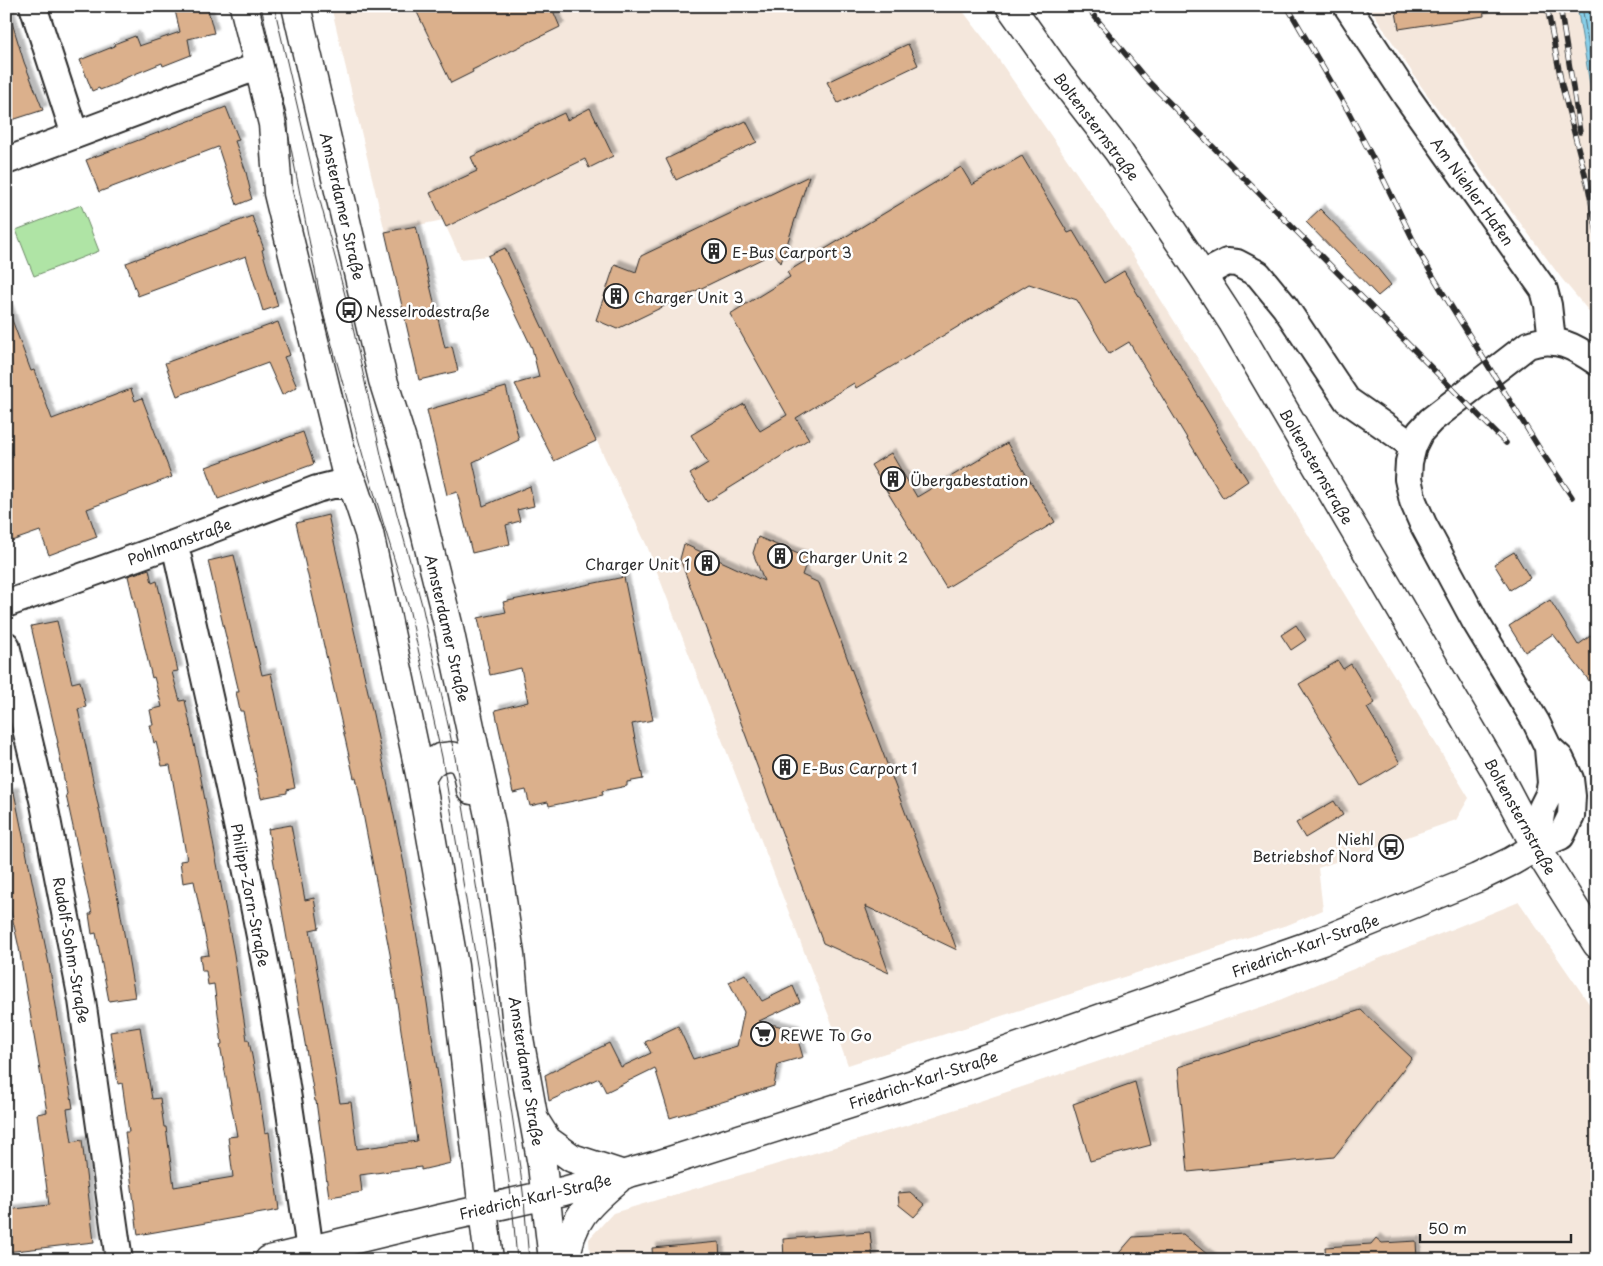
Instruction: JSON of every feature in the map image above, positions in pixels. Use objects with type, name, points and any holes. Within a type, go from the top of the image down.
[{"type":"main road","points":[[244,6],[272,124],[278,193],[346,468],[369,533],[421,779],[454,966],[489,1260]]},
{"type":"main road","name":"Amsterdamer Straße","points":[[296,6],[383,380],[404,447],[448,624],[491,825],[510,954],[518,1033],[547,1195],[553,1260]]},
{"type":"main road","name":"Boltensternstraße","points":[[1010,6],[1059,75],[1118,151],[1232,321],[1498,775],[1536,847],[1597,944]]},
{"type":"main road","points":[[421,779],[433,761],[449,756],[460,759],[465,765],[475,807],[491,825]]},
{"type":"main road","name":"Friedrich-Karl-Straße","points":[[290,1256],[624,1175],[913,1084],[1322,941],[1477,878],[1536,847]]},
{"type":"main road","points":[[535,1121],[547,1140],[572,1158],[624,1175]]},
{"type":"main road","points":[[566,1260],[568,1246],[581,1215],[593,1200],[624,1175]]},
{"type":"street","points":[[33,6],[75,135]]},
{"type":"street","name":"Am Niehler Hafen","points":[[1346,6],[1407,97],[1544,290],[1548,305],[1552,341]]},
{"type":"street","points":[[6,161],[258,66]]},
{"type":"street","points":[[1202,275],[1227,262],[1237,263],[1258,274],[1285,307],[1347,400],[1413,446]]},
{"type":"street","points":[[1536,847],[1560,836],[1571,816],[1572,796],[1570,780],[1560,758],[1548,747],[1536,722],[1475,621],[1416,509],[1408,479],[1409,462],[1413,446],[1420,432],[1431,420],[1506,360],[1528,345],[1536,342],[1552,341],[1574,348],[1597,362]]},
{"type":"street","name":"Pohlmanstraße","points":[[6,604],[173,544],[317,489],[333,485],[353,484]]},
{"type":"street","name":"Philipp-Zorn-Straße","points":[[173,544],[178,558],[231,796],[263,953],[290,1111],[290,1256]]},
{"type":"street","name":"Rudolf-Sohm-Straße","points":[[6,644],[44,804],[82,1000],[119,1260]]},
{"type":"shaded area","points":[[331,6],[959,6],[988,44],[1134,257],[1301,523],[1469,798],[1456,820],[1318,868],[1323,910],[1290,924],[848,1065],[647,546],[505,249],[488,256],[461,259],[443,220],[385,232]]},
{"type":"shaded area","points":[[1369,6],[1577,6],[1597,127],[1597,321],[1562,279],[1504,201],[1421,86]]},
{"type":"shaded area","points":[[1519,902],[1597,1015],[1597,1260],[590,1260],[589,1239],[613,1213],[905,1126],[1270,1004]]},
{"type":"green space","points":[[81,205],[99,251],[34,276],[16,230]]},
{"type":"water","points":[[1577,6],[1597,6],[1597,127]]},
{"type":"building","points":[[174,6],[207,6],[214,33],[188,39],[191,55],[163,66],[162,63],[120,80],[121,82],[92,91],[80,60],[135,36],[139,46],[180,32]]},
{"type":"building","points":[[414,6],[551,6],[560,27],[472,70],[473,72],[451,83]]},
{"type":"building","points":[[1395,6],[1483,6],[1484,16],[1399,29]]},
{"type":"building","points":[[6,16],[10,16],[24,62],[43,110],[6,122]]},
{"type":"building","points":[[908,44],[918,65],[838,103],[827,82]]},
{"type":"building","points":[[226,107],[239,140],[235,141],[246,172],[252,199],[237,205],[218,147],[99,192],[86,160]]},
{"type":"building","points":[[590,108],[613,156],[589,168],[585,159],[446,227],[430,193],[477,171],[471,157],[564,113],[567,120]]},
{"type":"building","points":[[746,121],[757,142],[676,180],[666,159]]},
{"type":"building","points":[[1022,156],[1068,233],[1073,231],[1104,283],[1124,271],[1218,429],[1216,430],[1248,481],[1223,498],[1129,342],[1109,354],[1077,300],[1029,284],[856,388],[854,383],[796,418],[809,439],[707,502],[690,474],[708,463],[691,435],[744,404],[760,431],[787,415],[730,314],[790,277],[787,272],[961,167],[972,185]]},
{"type":"building","name":"E-Bus Carport 3","points":[[809,176],[781,263],[774,253],[617,329],[596,320],[615,264],[636,272],[641,256]]},
{"type":"building","points":[[1320,209],[1375,265],[1391,285],[1378,296],[1306,222]]},
{"type":"building","points":[[252,216],[264,249],[262,250],[278,306],[263,311],[246,256],[138,296],[126,263]]},
{"type":"building","points":[[416,226],[445,348],[452,346],[458,371],[419,380],[385,232]]},
{"type":"building","points":[[505,248],[596,441],[554,461],[515,384],[539,377],[532,348],[488,256]]},
{"type":"building","points":[[8,309],[31,371],[34,370],[52,419],[131,389],[135,401],[142,398],[172,477],[87,509],[97,537],[49,555],[40,531],[6,543],[6,459],[13,457],[6,438],[6,310]]},
{"type":"building","points":[[278,322],[290,355],[284,357],[297,387],[282,395],[268,363],[177,396],[165,363]]},
{"type":"building","points":[[506,387],[519,440],[473,462],[483,506],[530,486],[534,506],[517,510],[520,521],[506,525],[510,544],[472,553],[457,492],[447,495],[427,410]]},
{"type":"building","points":[[303,432],[314,464],[218,499],[206,467]]},
{"type":"building","points":[[1007,443],[1055,522],[946,588],[871,465],[891,453],[917,497]]},
{"type":"building","points":[[328,515],[373,714],[404,864],[419,949],[451,1163],[421,1170],[421,1167],[360,1175],[362,1192],[329,1197],[316,1101],[268,829],[291,825],[305,900],[314,898],[319,928],[310,930],[340,1103],[351,1102],[357,1149],[417,1141],[390,954],[356,777],[354,778],[296,523]]},
{"type":"building","points":[[758,537],[808,558],[802,575],[819,583],[957,950],[865,906],[889,973],[823,943],[680,559],[684,544],[764,581],[753,553]]},
{"type":"building","points":[[1514,552],[1530,578],[1510,590],[1494,564]]},
{"type":"building","points":[[234,555],[262,675],[271,673],[295,788],[287,790],[287,793],[261,798],[243,711],[240,711],[236,692],[239,692],[208,561]]},
{"type":"building","points":[[149,569],[152,583],[157,581],[178,671],[172,672],[180,701],[185,700],[199,768],[234,954],[247,1040],[249,1040],[265,1133],[269,1132],[279,1210],[138,1235],[125,1132],[129,1132],[122,1083],[118,1084],[110,1032],[140,1027],[152,1099],[160,1098],[174,1187],[233,1177],[228,1137],[237,1136],[220,1045],[222,1044],[214,984],[208,985],[206,971],[202,971],[200,956],[209,955],[194,881],[183,883],[180,861],[187,860],[170,765],[162,766],[150,725],[153,725],[150,710],[162,707],[154,677],[152,678],[128,576]]},
{"type":"building","points":[[624,577],[653,720],[632,724],[643,779],[627,782],[627,786],[602,791],[603,795],[549,806],[548,802],[530,806],[526,790],[513,793],[495,710],[528,702],[521,668],[490,675],[478,618],[506,612],[503,602]]},
{"type":"building","points":[[1550,600],[1578,645],[1597,631],[1597,691],[1553,634],[1525,652],[1509,626]]},
{"type":"building","points":[[57,621],[72,683],[80,681],[86,707],[78,709],[119,904],[135,997],[109,1001],[96,933],[92,934],[89,914],[92,914],[66,795],[58,743],[31,626]]},
{"type":"building","points":[[1296,625],[1306,640],[1291,650],[1281,635]]},
{"type":"building","points":[[1338,661],[1343,669],[1351,664],[1375,703],[1367,708],[1400,763],[1361,786],[1299,684]]},
{"type":"building","points":[[14,792],[49,964],[73,1108],[67,1109],[72,1142],[82,1140],[94,1242],[6,1252],[6,1210],[49,1205],[37,1114],[47,1112],[19,948],[6,890],[6,793]]},
{"type":"building","points":[[1334,801],[1343,815],[1305,838],[1296,823]]},
{"type":"building","points":[[745,974],[762,1001],[793,986],[800,1002],[759,1021],[795,1030],[803,1057],[778,1064],[774,1086],[670,1118],[655,1068],[606,1092],[599,1078],[549,1101],[545,1075],[609,1043],[621,1067],[651,1053],[645,1042],[678,1026],[693,1059],[737,1046],[744,1012],[729,982]]},
{"type":"building","points":[[1361,1010],[1412,1058],[1334,1157],[1188,1172],[1178,1067]]},
{"type":"building","points":[[1135,1082],[1151,1145],[1090,1161],[1073,1104]]},
{"type":"building","points":[[910,1192],[925,1205],[914,1217],[899,1205],[898,1193]]},
{"type":"building","points":[[870,1232],[873,1260],[784,1260],[783,1239]]},
{"type":"building","points":[[1183,1234],[1214,1260],[1113,1260],[1133,1237]]},
{"type":"building","points":[[1376,1238],[1382,1243],[1416,1241],[1417,1260],[1326,1260],[1325,1247],[1371,1244]]},
{"type":"building","points":[[719,1242],[720,1260],[653,1260],[652,1248]]},
{"type":"tram line","points":[[261,6],[279,87],[324,316],[363,456],[409,608],[442,757],[482,995],[512,1202],[517,1260]]},
{"type":"tram line","points":[[274,6],[315,182],[349,310],[382,459],[422,605],[455,757],[520,1168],[529,1260]]},
{"type":"railway","points":[[1086,6],[1145,78],[1506,443]]},
{"type":"railway","points":[[1287,6],[1347,109],[1420,254],[1541,451],[1572,497]]},
{"type":"railway","points":[[1547,6],[1562,86],[1588,186],[1597,233]]},
{"type":"railway","points":[[1560,6],[1580,132]]},
{"type":"place","name":"E-Bus Carport 3","points":[[714,251]]},
{"type":"place","name":"Charger Unit 3","points":[[616,296]]},
{"type":"place","name":"Nesselrodestraße","points":[[349,310]]},
{"type":"place","name":"Übergabestation","points":[[893,479]]},
{"type":"place","name":"Charger Unit 2","points":[[780,556]]},
{"type":"place","name":"Charger Unit 1","points":[[707,563]]},
{"type":"place","name":"E-Bus Carport 1","points":[[785,767]]},
{"type":"place","name":"Niehl Betriebshof Nord","points":[[1391,847]]},
{"type":"place","name":"REWE To Go","points":[[763,1034]]}]
